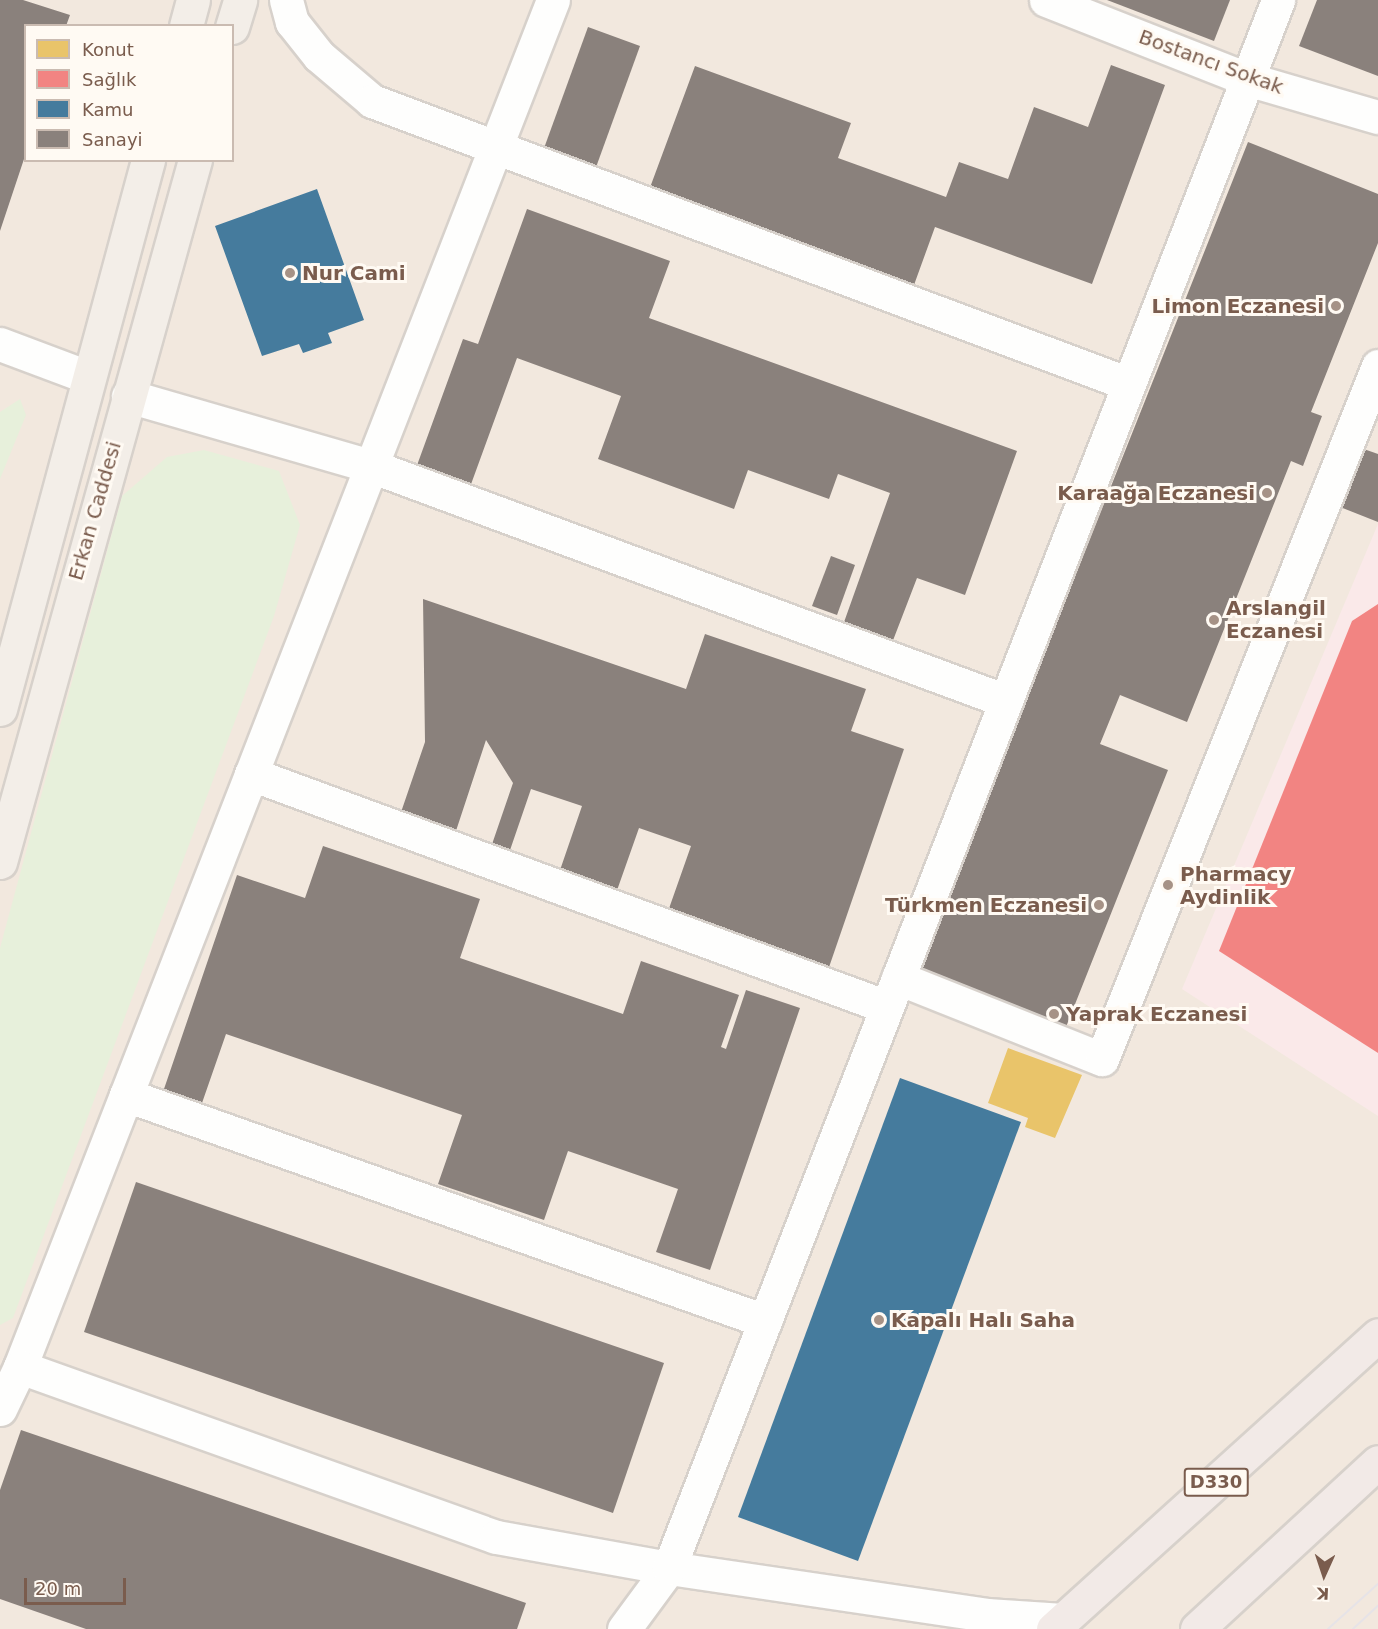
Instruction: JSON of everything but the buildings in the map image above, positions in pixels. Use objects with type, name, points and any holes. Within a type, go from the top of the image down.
[{"type":"highway","name":"D330","points":[[1058,1625],[1378,1335]]},
{"type":"highway","points":[[1197,1629],[1378,1462]]},
{"type":"main road","points":[[187,24],[193,0]]},
{"type":"main road","points":[[233,24],[240,0]]},
{"type":"main road","name":"Erkan Caddesi","points":[[0,709],[147,162]]},
{"type":"main road","name":"Erkan Caddesi","points":[[0,862],[194,162]]},
{"type":"street","points":[[286,0],[292,22],[320,56],[372,101],[494,151],[1129,384]]},
{"type":"street","points":[[0,1409],[20,1367],[553,0]]},
{"type":"street","name":"Bostancı Sokak","points":[[1046,0],[1247,79],[1378,117]]},
{"type":"street","points":[[624,1629],[669,1568],[1278,0]]},
{"type":"street","points":[[0,344],[88,377]]},
{"type":"street","points":[[251,774],[892,992],[1102,1059],[1378,366]]},
{"type":"street","points":[[128,396],[371,466],[1006,701]]},
{"type":"street","points":[[126,1095],[765,1322]]},
{"type":"street","points":[[20,1367],[496,1537],[669,1568],[1058,1625]]},
{"type":"shaded area","points":[[0,0],[1378,0],[1378,1629],[0,1629]]},
{"type":"shaded area","points":[[1378,524],[1378,1116],[1182,989]]},
{"type":"green space","points":[[20,399],[26,415],[0,479],[0,412]]},
{"type":"green space","points":[[204,450],[279,471],[300,525],[274,616],[13,1318],[0,1325],[0,948],[122,496],[167,457]]},
{"type":"tram line","points":[[1328,1629],[1378,1584]]},
{"type":"tram line","points":[[1353,1629],[1378,1606]]},
{"type":"place","name":"Nur Cami","points":[[290,273]]},
{"type":"place","name":"Limon Eczanesi","points":[[1336,306]]},
{"type":"place","name":"Karaağa Eczanesi","points":[[1267,493]]},
{"type":"place","name":"Arslangil Eczanesi","points":[[1214,620]]},
{"type":"place","name":"Pharmacy Aydinlik","points":[[1168,885]]},
{"type":"place","name":"Türkmen Eczanesi","points":[[1099,905]]},
{"type":"place","name":"Yaprak Eczanesi","points":[[1054,1014]]},
{"type":"place","name":"Kapalı Halı Saha","points":[[879,1320]]}]
